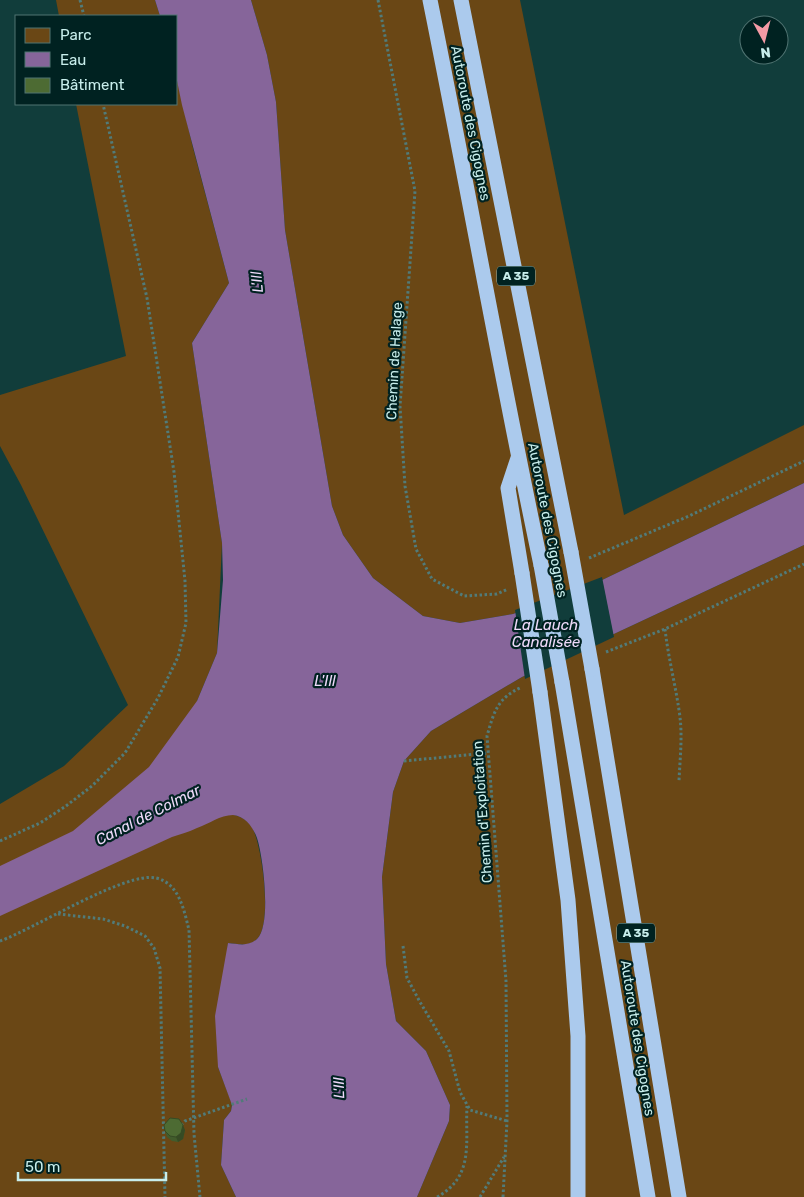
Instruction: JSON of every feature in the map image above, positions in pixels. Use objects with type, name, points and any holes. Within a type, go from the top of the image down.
[{"type":"highway","name":"Autoroute des Cigognes","points":[[430,0],[518,456],[541,565],[648,1197]]},
{"type":"highway","name":"Autoroute des Cigognes","points":[[461,0],[592,669],[679,1197]]},
{"type":"highway","points":[[518,456],[508,488],[522,573],[534,688],[568,900],[578,1036],[578,1197]]},
{"type":"path","points":[[80,0],[84,15]]},
{"type":"path","name":"Chemin de Halage","points":[[378,0],[415,191],[400,406],[405,486],[416,550],[432,579],[464,596],[497,594]]},
{"type":"path","points":[[0,841],[40,823],[66,806],[92,786],[125,753],[158,698],[178,657],[186,623],[185,581],[174,472],[148,308],[104,105]]},
{"type":"path","points":[[606,550],[689,516],[804,462]]},
{"type":"path","points":[[601,654],[665,629],[804,564]]},
{"type":"path","points":[[665,629],[667,650],[680,711],[682,744],[678,781]]},
{"type":"path","name":"Chemin d'Exploitation","points":[[503,1197],[507,1122],[506,980],[487,736],[495,709],[511,692],[534,688]]},
{"type":"path","points":[[404,761],[488,753]]},
{"type":"path","points":[[0,941],[108,888],[138,879],[156,878],[171,886],[182,902],[189,930],[194,1134],[200,1197]]},
{"type":"path","points":[[58,914],[103,918],[126,926],[146,936],[154,948],[160,968],[165,1197]]},
{"type":"path","points":[[403,946],[407,978],[449,1051],[460,1092],[470,1110],[507,1122]]},
{"type":"path","points":[[181,1125],[185,1121],[247,1099]]},
{"type":"path","points":[[438,1197],[460,1177],[467,1159],[468,1105]]},
{"type":"path","points":[[480,1197],[506,1155]]},
{"type":"green space","points":[[56,0],[155,0],[160,15],[59,15]]},
{"type":"green space","points":[[251,0],[520,0],[624,515],[804,425],[804,483],[600,581],[513,614],[460,623],[423,616],[373,578],[343,535],[332,506],[285,230],[276,102],[267,55]]},
{"type":"green space","points":[[178,84],[229,283],[192,343],[222,543],[217,653],[197,701],[234,815],[248,822],[256,836],[262,866],[265,902],[262,931],[257,939],[247,944],[228,943],[218,1067],[232,1104],[231,1111],[224,1120],[221,1165],[236,1197],[0,1197],[0,804],[64,766],[128,705],[21,485],[0,446],[0,395],[126,356],[76,105],[178,105]]},
{"type":"green space","points":[[804,545],[804,1197],[417,1197],[449,1121],[450,1105],[426,1051],[396,1021],[386,964],[382,877],[393,792],[404,761],[431,731],[522,677]]},
{"type":"water","name":"L'Ill","points":[[155,0],[251,0],[267,55],[276,102],[285,230],[332,506],[343,535],[373,578],[423,616],[460,623],[513,614],[600,581],[804,483],[804,545],[522,677],[431,731],[404,761],[393,792],[382,877],[386,964],[396,1021],[426,1051],[450,1105],[449,1121],[417,1197],[236,1197],[221,1165],[224,1120],[231,1111],[232,1105],[218,1067],[215,1016],[228,943],[247,944],[257,939],[262,931],[265,906],[264,874],[257,838],[248,823],[241,817],[228,815],[172,837],[0,916],[0,866],[73,831],[149,767],[197,701],[217,653],[223,580],[222,543],[192,343],[229,283],[178,86],[178,15],[160,15]]},
{"type":"pier","points":[[602,577],[614,637],[525,679],[515,610]]},
{"type":"building","points":[[170,1118],[179,1119],[183,1125],[181,1133],[176,1137],[170,1136],[165,1131],[164,1125]]},
{"type":"water label","name":"La Lauch Canalisée","points":[[546,634]]},
{"type":"water label","name":"Canal de Colmar","points":[[148,815]]}]
